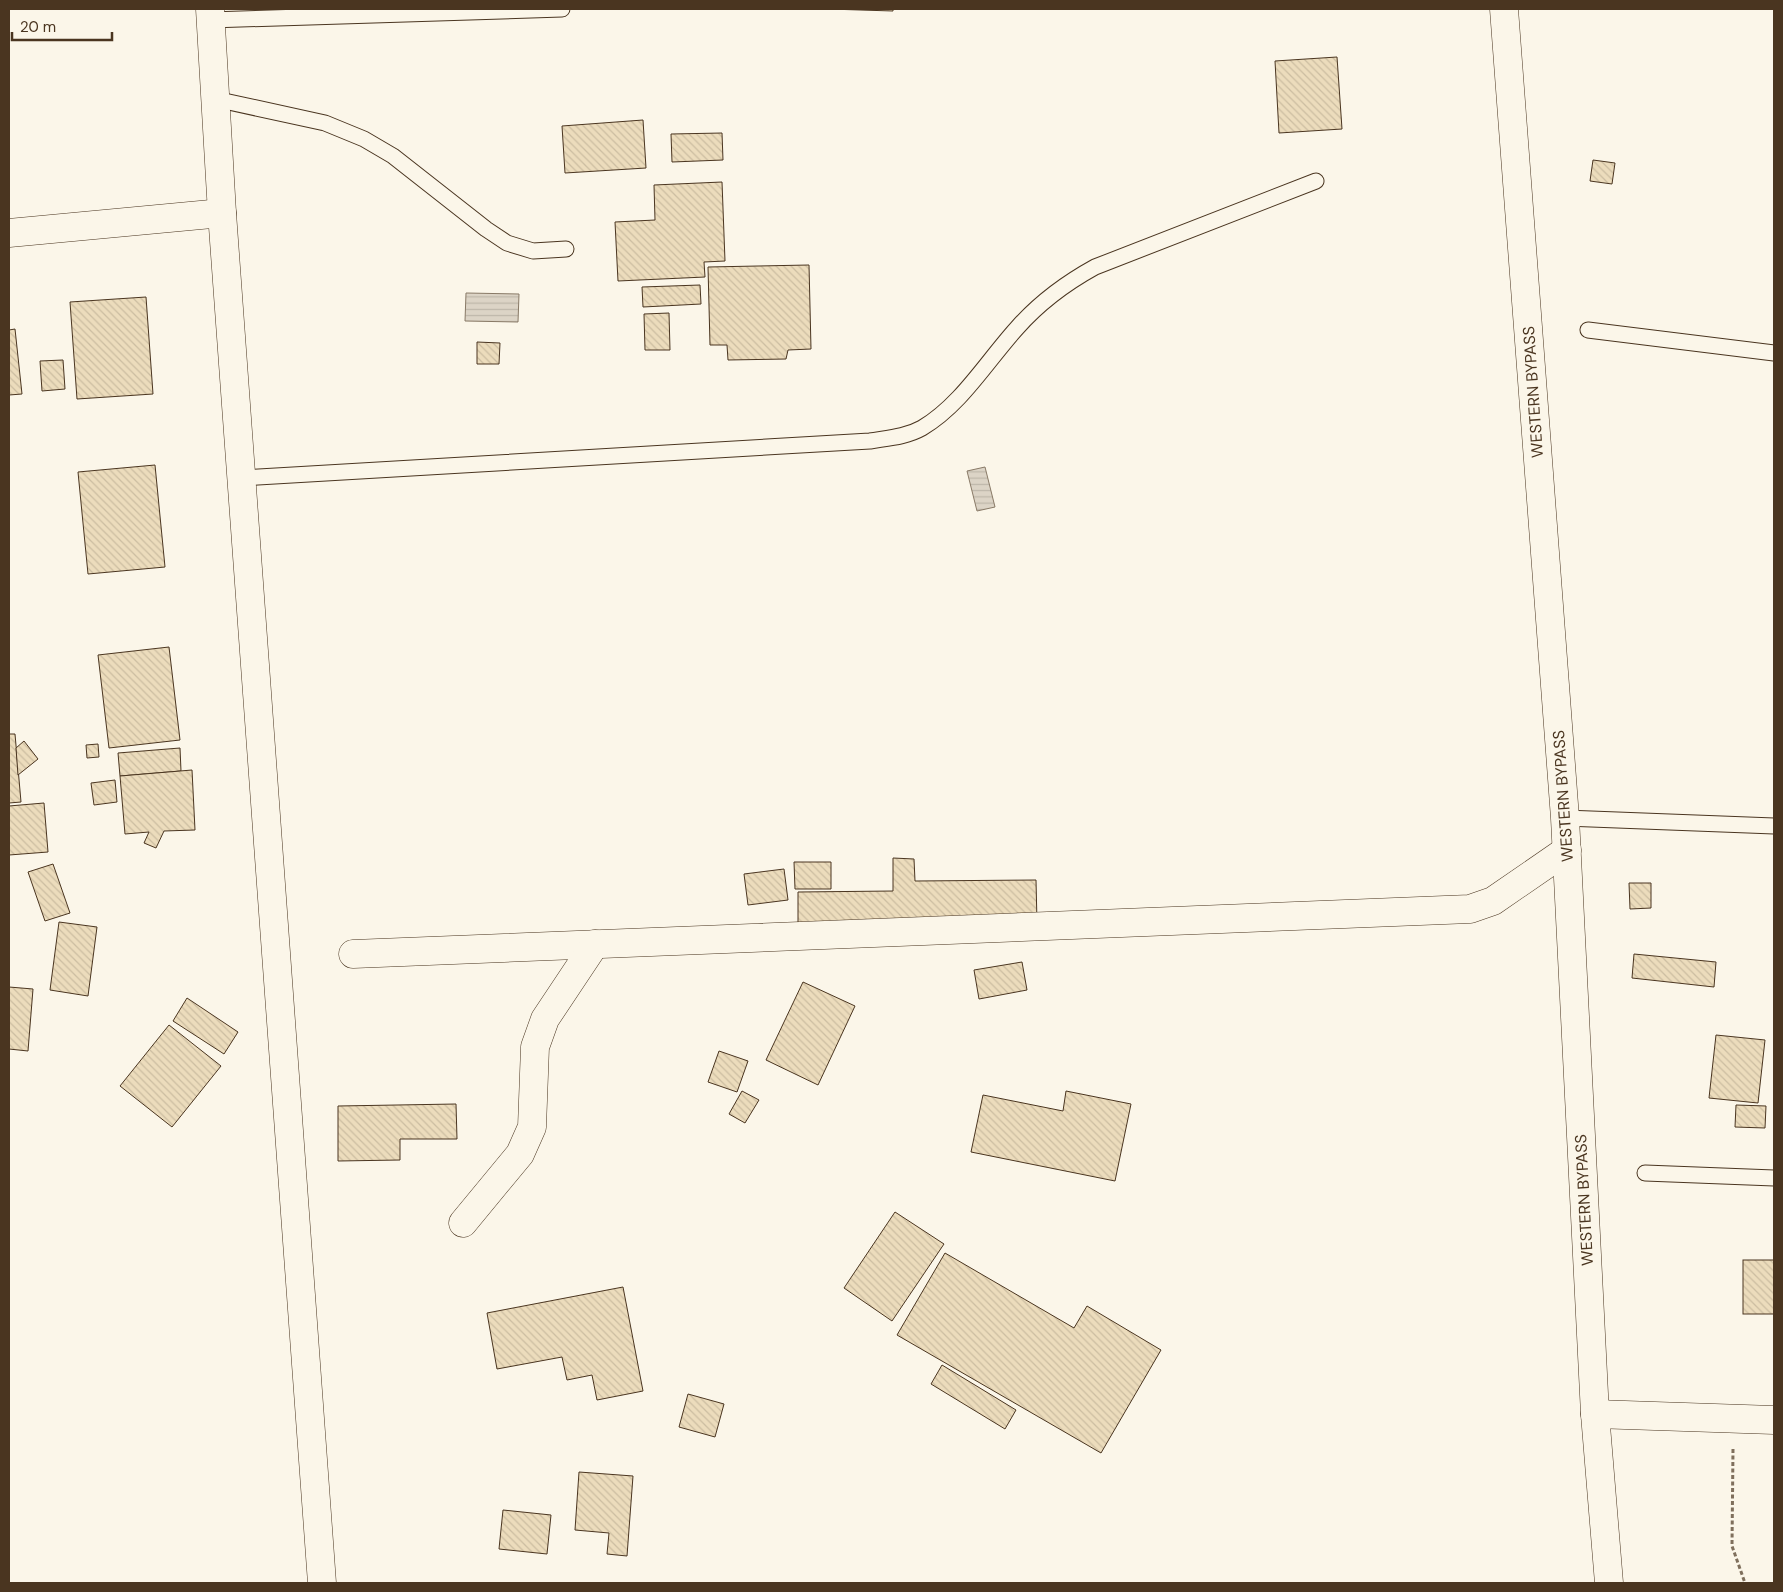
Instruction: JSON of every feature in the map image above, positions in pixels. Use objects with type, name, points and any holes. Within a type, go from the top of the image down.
[{"type":"street","name":"WESTERN BYPASS","points":[[1504,9],[1565,818],[1595,1414],[1609,1583]]},
{"type":"street","points":[[210,14],[222,213],[322,1583]]},
{"type":"street","points":[[9,233],[222,213]]},
{"type":"street","points":[[353,954],[1470,909],[1493,901],[1567,850]]},
{"type":"street","points":[[463,1223],[520,1154],[532,1126],[535,1047],[545,1019],[595,944]]},
{"type":"street","points":[[1595,1414],[1774,1420]]},
{"type":"lane","points":[[210,14],[562,9]]},
{"type":"lane","points":[[215,99],[325,123],[364,139],[394,156],[486,230],[507,244],[533,251],[566,249]]},
{"type":"lane","points":[[241,478],[860,441],[899,437],[922,428],[942,413],[1017,327],[1048,298],[1075,278],[1095,267],[1316,181]]},
{"type":"lane","points":[[1588,330],[1774,353]]},
{"type":"lane","points":[[1565,818],[1774,826]]},
{"type":"lane","points":[[1645,1174],[1774,1178]]},
{"type":"path","points":[[1733,1447],[1732,1546],[1745,1583]]},
{"type":"shaded area","points":[[466,293],[519,294],[518,322],[465,321]]},
{"type":"shaded area","points":[[985,467],[995,507],[977,511],[967,471]]},
{"type":"building","points":[[828,9],[893,9],[893,11]]},
{"type":"building","points":[[1337,57],[1342,129],[1279,133],[1275,61]]},
{"type":"building","points":[[643,120],[646,168],[565,173],[562,126]]},
{"type":"building","points":[[722,133],[723,160],[672,162],[671,134]]},
{"type":"building","points":[[1593,160],[1615,163],[1612,184],[1590,181]]},
{"type":"building","points":[[722,182],[725,261],[704,262],[705,277],[618,281],[615,222],[655,220],[654,185]]},
{"type":"building","points":[[809,265],[811,349],[788,350],[786,359],[728,360],[727,345],[710,345],[708,267]]},
{"type":"building","points":[[700,285],[701,304],[643,307],[642,287]]},
{"type":"building","points":[[146,297],[153,394],[77,399],[70,302]]},
{"type":"building","points":[[669,313],[670,350],[645,350],[644,314]]},
{"type":"building","points":[[15,329],[22,394],[9,395],[9,330]]},
{"type":"building","points":[[477,342],[500,343],[499,364],[477,364]]},
{"type":"building","points":[[63,360],[65,389],[42,391],[40,361]]},
{"type":"building","points":[[155,465],[165,567],[88,574],[78,472]]},
{"type":"building","points":[[169,647],[180,740],[109,748],[98,655]]},
{"type":"building","points":[[9,734],[15,734],[21,802],[9,803]]},
{"type":"building","points":[[24,741],[38,759],[18,775],[16,748]]},
{"type":"building","points":[[98,744],[99,757],[87,758],[86,745]]},
{"type":"building","points":[[180,748],[181,771],[120,776],[118,753]]},
{"type":"building","points":[[192,770],[195,830],[164,831],[156,848],[144,843],[149,832],[125,834],[120,776]]},
{"type":"building","points":[[115,780],[117,802],[94,805],[91,783]]},
{"type":"building","points":[[44,803],[48,852],[9,855],[9,806]]},
{"type":"building","points":[[893,858],[914,859],[915,881],[1036,880],[1037,923],[798,925],[798,892],[893,891]]},
{"type":"building","points":[[794,862],[831,862],[831,889],[795,889]]},
{"type":"building","points":[[53,864],[70,913],[45,921],[28,872]]},
{"type":"building","points":[[784,869],[788,900],[748,905],[744,874]]},
{"type":"building","points":[[1629,883],[1651,883],[1651,908],[1630,909]]},
{"type":"building","points":[[59,922],[97,927],[88,996],[50,990]]},
{"type":"building","points":[[1634,954],[1716,962],[1714,987],[1632,978]]},
{"type":"building","points":[[1022,962],[1027,990],[979,999],[974,970]]},
{"type":"building","points":[[803,982],[855,1006],[818,1085],[766,1060]]},
{"type":"building","points":[[9,987],[33,989],[28,1051],[9,1049]]},
{"type":"building","points":[[187,998],[238,1032],[224,1054],[173,1021]]},
{"type":"building","points":[[169,1025],[221,1066],[172,1127],[120,1086]]},
{"type":"building","points":[[1716,1035],[1765,1040],[1758,1103],[1709,1098]]},
{"type":"building","points":[[719,1051],[748,1061],[737,1092],[708,1082]]},
{"type":"building","points":[[742,1091],[759,1100],[745,1123],[729,1114]]},
{"type":"building","points":[[1066,1091],[1131,1104],[1115,1181],[971,1152],[983,1095],[1063,1111]]},
{"type":"building","points":[[456,1104],[457,1139],[400,1139],[400,1160],[338,1161],[338,1106]]},
{"type":"building","points":[[1736,1105],[1766,1106],[1765,1128],[1735,1127]]},
{"type":"building","points":[[895,1212],[944,1244],[892,1321],[844,1288]]},
{"type":"building","points":[[945,1253],[1074,1328],[1087,1306],[1161,1350],[1101,1453],[897,1335]]},
{"type":"building","points":[[1743,1260],[1774,1260],[1774,1314],[1743,1314]]},
{"type":"building","points":[[623,1287],[643,1391],[597,1400],[592,1375],[567,1380],[562,1357],[497,1369],[487,1313]]},
{"type":"building","points":[[942,1365],[1016,1410],[1005,1429],[931,1384]]},
{"type":"building","points":[[688,1394],[724,1404],[715,1437],[679,1427]]},
{"type":"building","points":[[579,1472],[633,1476],[627,1556],[607,1554],[609,1533],[575,1530]]},
{"type":"building","points":[[503,1510],[551,1515],[547,1554],[499,1549]]}]
